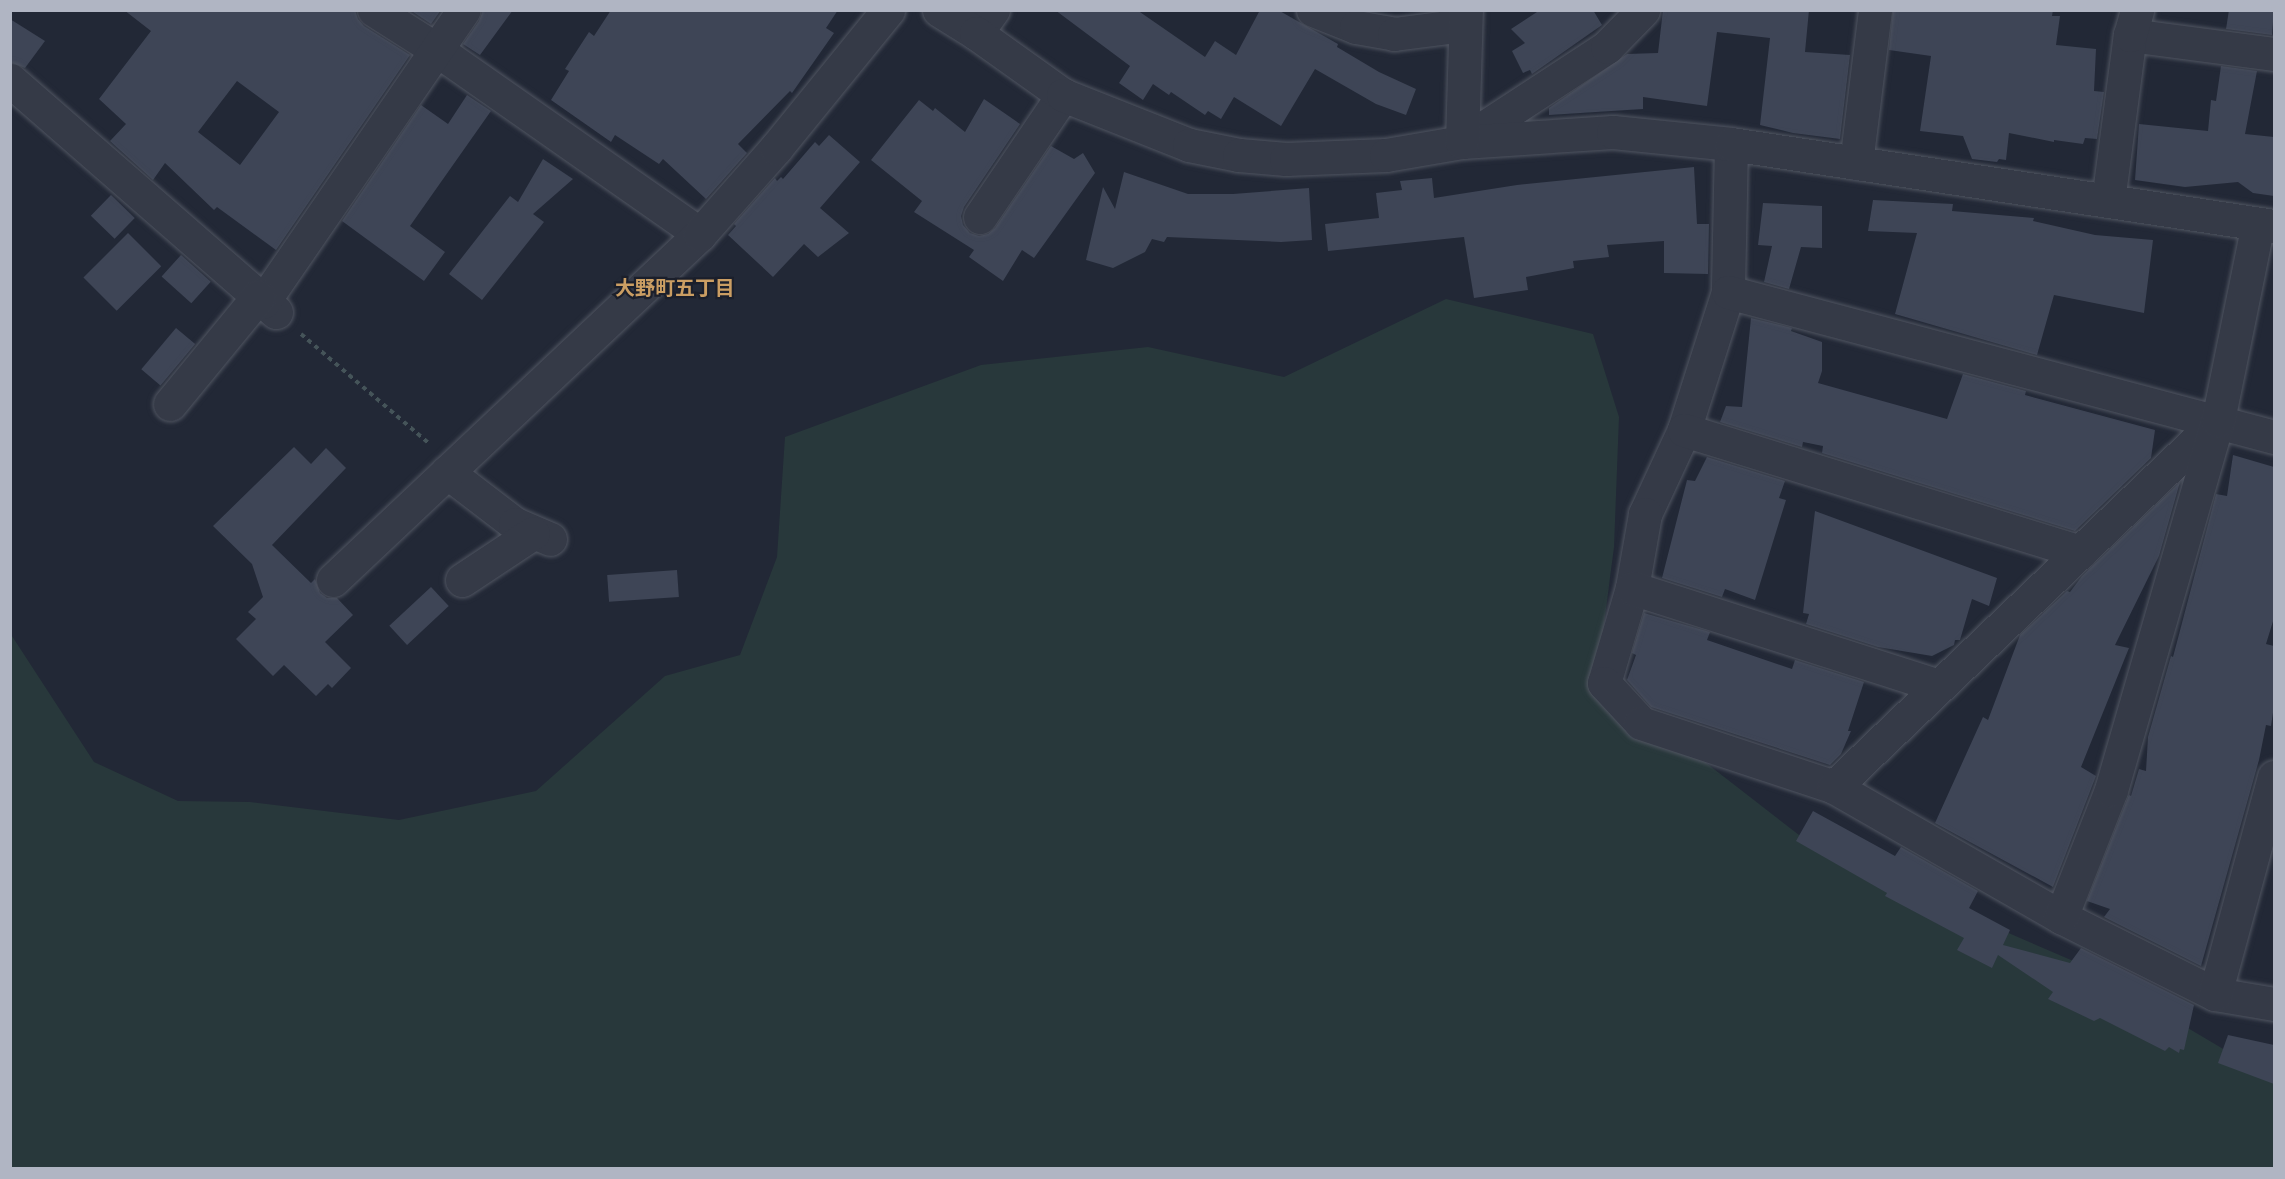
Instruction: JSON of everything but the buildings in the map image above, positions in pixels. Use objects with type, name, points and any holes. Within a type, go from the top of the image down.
[{"type":"street","points":[[374,10],[437,50],[700,234]]},
{"type":"street","points":[[170,404],[266,303],[464,10]]},
{"type":"street","points":[[333,580],[448,464],[700,234],[776,147],[888,10]]},
{"type":"street","points":[[939,10],[985,22],[1063,96],[1189,145],[1239,155],[1286,159],[1386,155],[1462,142],[1613,132],[1731,144],[2266,225],[2218,420],[2111,790],[2061,917]]},
{"type":"street","points":[[1313,10],[1356,27],[1394,34],[1465,18],[1462,142]]},
{"type":"street","points":[[1462,142],[1607,47],[1643,10]]},
{"type":"street","points":[[1856,163],[1875,10]]},
{"type":"street","points":[[2108,201],[2133,23],[2274,54]]},
{"type":"street","points":[[10,80],[266,303]]},
{"type":"street","points":[[980,217],[1063,96]]},
{"type":"street","points":[[1731,144],[1728,292],[1684,429],[1645,514],[1632,588],[1604,683],[1641,723],[1834,787],[2061,917],[2215,994],[2274,1004]]},
{"type":"street","points":[[1728,292],[2218,420],[2274,437]]},
{"type":"street","points":[[1834,787],[2218,420]]},
{"type":"street","points":[[1684,429],[1735,447],[2082,552]]},
{"type":"street","points":[[448,464],[514,524],[541,536],[462,580]]},
{"type":"street","points":[[1632,588],[1939,686]]},
{"type":"street","points":[[2215,994],[2274,777]]},
{"type":"path","points":[[266,303],[448,464]]},
{"type":"shaded area","points":[[1446,299],[1593,334],[1619,417],[1614,547],[1599,663],[1652,721],[1821,852],[2078,963],[2274,1079],[2274,1168],[11,1168],[10,633],[94,762],[178,801],[250,802],[399,820],[536,791],[665,676],[740,655],[777,557],[785,437],[981,365],[1148,347],[1284,377]]},
{"type":"district","name":"大野町五丁目","points":[[675,288]]}]
